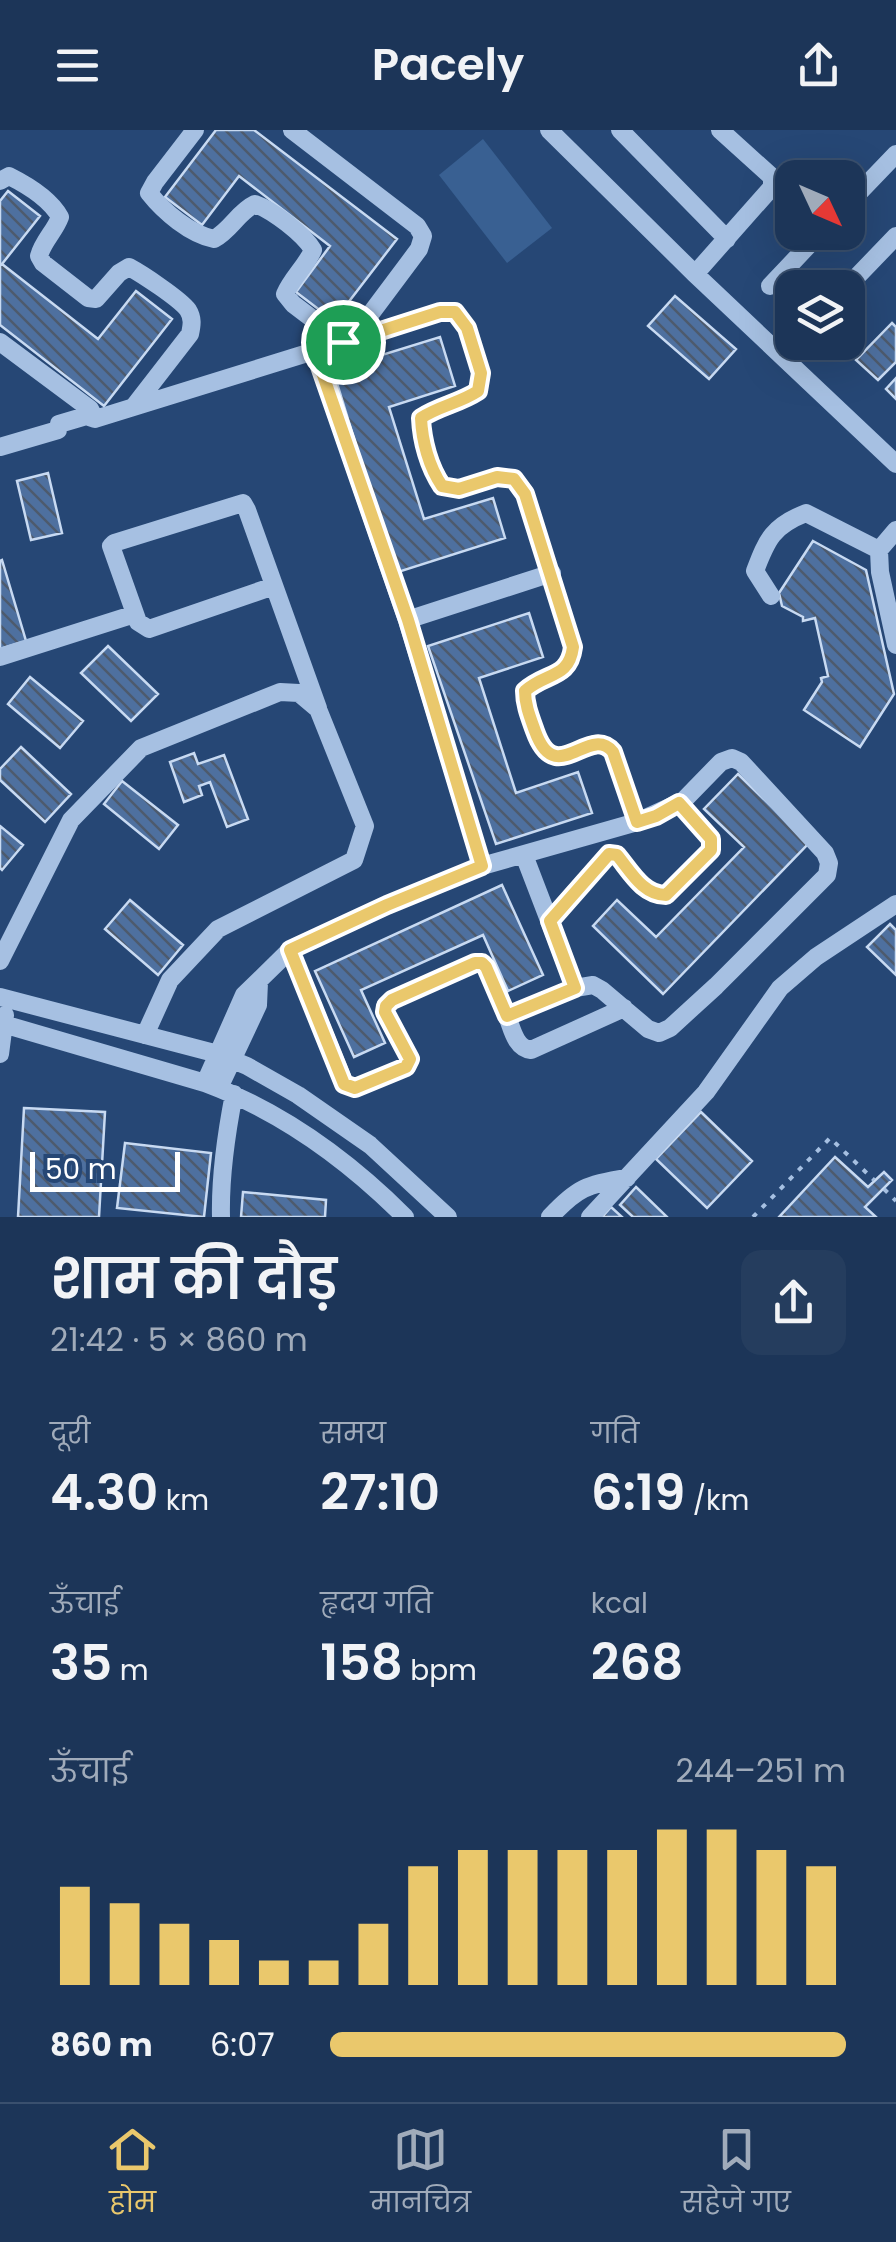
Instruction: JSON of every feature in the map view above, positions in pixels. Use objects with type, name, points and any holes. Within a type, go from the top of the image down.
[{"type":"street","points":[[195,130],[149,192],[158,204],[200,236],[214,240],[226,233],[244,209],[255,204],[308,241],[313,250],[310,258],[286,294],[293,304],[347,341]]},
{"type":"street","points":[[292,130],[418,226],[424,236],[419,249],[347,341]]},
{"type":"street","points":[[549,130],[695,274],[775,339]]},
{"type":"street","points":[[620,130],[727,239]]},
{"type":"street","points":[[695,274],[772,188],[772,177],[720,130]]},
{"type":"street","points":[[865,186],[896,154]]},
{"type":"street","points":[[0,181],[9,176],[56,209],[60,217],[57,226],[39,256],[88,298],[96,299],[128,267],[188,310],[193,322],[190,334],[135,405]]},
{"type":"street","points":[[863,270],[896,236]]},
{"type":"street","points":[[770,286],[804,250]]},
{"type":"street","points":[[0,447],[58,430],[63,436],[135,405],[440,312],[455,312],[467,328],[481,373],[478,391],[421,418],[422,434],[436,476],[442,486],[459,489],[497,477],[514,479],[525,494],[573,647],[572,662],[562,671],[536,681],[525,691],[525,703],[541,749],[550,755],[564,755],[601,743],[608,746],[637,822]]},
{"type":"street","points":[[0,342],[90,409],[95,419]]},
{"type":"street","points":[[315,352],[408,620],[482,866]]},
{"type":"street","points":[[797,360],[896,464]]},
{"type":"street","points":[[145,1035],[170,980],[218,929],[354,860],[365,826],[318,709],[246,506],[114,542],[111,549],[135,614],[149,628],[274,586]]},
{"type":"street","points":[[771,596],[755,571],[767,540],[786,521],[806,513],[880,550]]},
{"type":"street","points":[[896,530],[880,550],[880,572],[896,644]]},
{"type":"street","points":[[408,620],[552,573]]},
{"type":"street","points":[[0,657],[135,614]]},
{"type":"street","points":[[0,961],[71,820],[141,748],[280,692],[299,693],[318,709]]},
{"type":"street","points":[[222,1217],[227,1132],[219,1088],[225,1057],[244,995],[290,950],[482,866],[656,816],[679,803],[721,762],[732,758],[741,762],[830,863],[827,875],[773,932],[670,1028],[659,1033],[648,1029],[593,985],[575,988],[507,1016]]},
{"type":"street","points":[[550,921],[609,854],[617,855],[654,895],[666,895],[711,850],[711,839],[679,803]]},
{"type":"street","points":[[524,855],[575,988]]},
{"type":"street","points":[[590,1217],[706,1092],[780,988],[816,957],[896,904]]},
{"type":"street","points":[[290,950],[344,1084],[349,1088],[409,1064],[410,1059],[385,1012],[392,1000],[475,963],[486,967],[519,1045],[530,1050],[624,1008]]},
{"type":"street","points":[[0,1054],[5,998],[225,1057],[298,1095],[370,1144],[448,1217]]},
{"type":"street","points":[[2,1023],[219,1088],[292,1125],[373,1186],[405,1217]]},
{"type":"street","points":[[550,1217],[583,1188],[627,1178]]},
{"type":"path","points":[[753,1217],[830,1138],[874,1180]]},
{"type":"path","points":[[884,1189],[896,1201]]},
{"type":"shaded area","points":[[483,139],[552,228],[507,263],[439,175]]},
{"type":"building","points":[[216,130],[254,130],[397,239],[334,321],[296,292],[330,246],[239,176],[202,225],[165,197]]},
{"type":"building","points":[[8,191],[40,216],[2,264],[98,339],[136,291],[172,319],[104,406],[0,325],[0,201]]},
{"type":"building","points":[[675,296],[736,349],[709,379],[648,326]]},
{"type":"building","points":[[892,323],[896,327],[896,362],[878,380],[856,360],[865,360],[865,351]]},
{"type":"building","points":[[440,337],[455,386],[389,407],[424,519],[493,498],[505,538],[395,573],[333,370]]},
{"type":"building","points":[[896,378],[896,399],[886,389]]},
{"type":"building","points":[[48,473],[62,533],[31,540],[17,481]]},
{"type":"building","points":[[813,541],[866,570],[894,694],[860,747],[804,710],[821,678],[828,676],[815,618],[803,621],[803,617],[782,606],[779,593]]},
{"type":"building","points":[[0,561],[26,641],[0,649]]},
{"type":"building","points":[[529,613],[543,657],[479,678],[516,793],[578,772],[592,813],[496,844],[428,646]]},
{"type":"building","points":[[108,646],[158,694],[131,721],[81,673]]},
{"type":"building","points":[[30,677],[83,721],[60,748],[8,704]]},
{"type":"building","points":[[21,747],[71,794],[45,822],[0,780],[0,769]]},
{"type":"building","points":[[194,753],[198,764],[224,755],[248,819],[227,827],[210,782],[199,786],[202,795],[184,802],[170,762]]},
{"type":"building","points":[[738,774],[809,843],[663,994],[593,926],[617,900],[656,937],[744,847],[704,809]]},
{"type":"building","points":[[122,781],[178,825],[159,849],[104,804]]},
{"type":"building","points":[[0,826],[23,845],[2,870],[0,868]]},
{"type":"building","points":[[502,885],[543,975],[508,991],[483,935],[361,990],[385,1043],[354,1057],[315,971]]},
{"type":"building","points":[[130,900],[183,945],[158,975],[105,929]]},
{"type":"building","points":[[890,924],[896,930],[896,975],[867,947]]},
{"type":"building","points":[[24,1108],[105,1112],[99,1217],[18,1217]]},
{"type":"building","points":[[701,1112],[752,1161],[707,1208],[656,1159]]},
{"type":"building","points":[[125,1143],[211,1153],[204,1217],[117,1208]]},
{"type":"building","points":[[835,1157],[868,1187],[884,1172],[892,1180],[865,1207],[876,1217],[779,1217]]},
{"type":"building","points":[[636,1187],[667,1217],[633,1217],[620,1205]]},
{"type":"building","points":[[243,1192],[326,1200],[325,1217],[241,1217]]},
{"type":"building","points":[[611,1207],[622,1217],[602,1217]]},
{"type":"route","points":[[440,312],[455,312],[467,328],[481,373],[478,391],[421,418],[422,434],[442,486],[459,489],[497,477],[514,479],[525,494],[573,647],[572,662],[525,691],[525,703],[541,749],[550,755],[564,755],[601,743],[608,746],[637,822],[679,803],[711,839],[711,850],[666,895],[654,895],[646,889],[617,855],[609,854],[595,869],[550,921],[575,988],[507,1016],[486,967],[475,963],[392,1000],[385,1012],[410,1059],[409,1064],[355,1088],[344,1084],[290,950],[482,866],[408,620],[315,352],[343,342],[440,312]]}]
